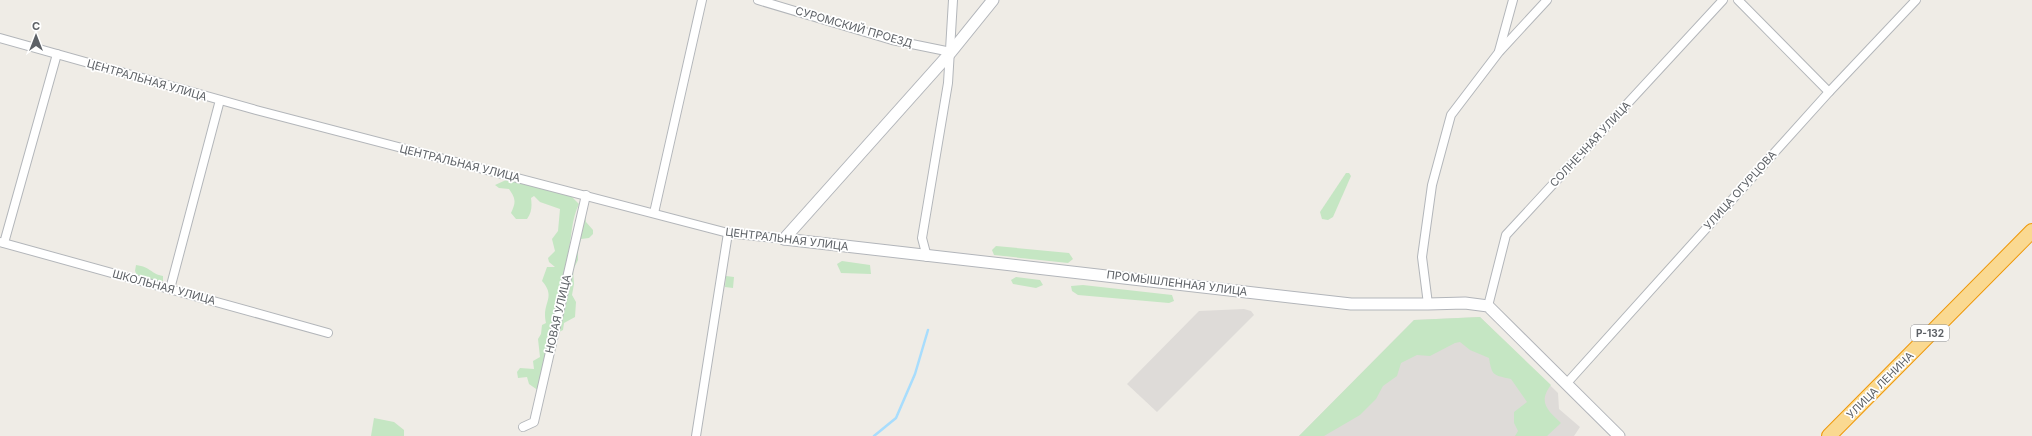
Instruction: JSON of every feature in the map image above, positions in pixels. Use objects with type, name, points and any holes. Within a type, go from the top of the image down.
[{"type":"highway","name":"УЛИЦА ЛЕНИНА","points":[[1829,436],[2032,231]]},
{"type":"street","points":[[654,213],[702,0]]},
{"type":"street","name":"СУРОМСКИЙ ПРОЕЗД","points":[[758,0],[892,40],[951,52]]},
{"type":"street","points":[[927,257],[922,238],[948,83],[953,0]]},
{"type":"street","points":[[784,239],[951,52],[993,0]]},
{"type":"street","points":[[1499,52],[1513,0]]},
{"type":"street","points":[[1428,304],[1422,257],[1432,185],[1451,115],[1499,52],[1547,0]]},
{"type":"street","name":"СОЛНЕЧНАЯ УЛИЦА","points":[[1488,306],[1506,235],[1723,0]]},
{"type":"street","points":[[1738,0],[1829,92]]},
{"type":"street","name":"УЛИЦА ОГУРЦОВА","points":[[1567,383],[1829,92],[1916,0]]},
{"type":"street","name":"ЦЕНТРАЛЬНАЯ УЛИЦА","points":[[0,38],[220,100],[728,233],[927,257]]},
{"type":"street","points":[[2,243],[57,54]]},
{"type":"street","points":[[170,289],[220,100]]},
{"type":"street","name":"НОВАЯ УЛИЦА","points":[[523,427],[534,422],[586,195]]},
{"type":"street","points":[[696,436],[728,233]]},
{"type":"street","name":"ШКОЛЬНАЯ УЛИЦА","points":[[2,243],[328,333]]},
{"type":"street","name":"ПРОМЫШЛЕННАЯ УЛИЦА","points":[[927,257],[1027,266],[1351,304],[1465,303],[1488,306]]},
{"type":"street","points":[[1488,306],[1619,436]]},
{"type":"shaded area","points":[[1244,309],[1251,311],[1254,315],[1157,412],[1127,384],[1199,311]]},
{"type":"shaded area","points":[[1480,317],[1558,393],[1559,409],[1580,427],[1574,436],[1299,436],[1414,320]]},
{"type":"green space","points":[[1346,173],[1349,173],[1351,176],[1333,217],[1328,220],[1322,219],[1320,212]]},
{"type":"green space","points":[[506,180],[570,195],[579,204],[573,222],[569,248],[548,340],[539,391],[529,384],[527,377],[518,378],[517,372],[520,368],[534,369],[533,361],[540,357],[538,339],[541,334],[542,325],[546,323],[545,310],[549,296],[542,281],[547,267],[555,267],[549,262],[548,258],[555,251],[552,239],[558,231],[560,209],[540,202],[534,196],[531,198],[532,204],[530,214],[527,219],[516,219],[511,213],[514,206],[514,198],[511,192],[509,189],[499,188],[495,185]]},
{"type":"green space","points":[[585,213],[586,222],[593,230],[593,234],[589,238],[581,239],[578,251],[578,260],[573,270],[574,284],[572,295],[576,302],[575,317],[564,323],[563,330],[559,332],[557,331]]},
{"type":"green space","points":[[996,246],[1069,253],[1073,259],[1068,263],[994,255],[992,250]]},
{"type":"green space","points":[[842,261],[870,265],[871,274],[841,273],[837,264]]},
{"type":"green space","points":[[136,265],[145,267],[156,274],[163,276],[163,281],[151,282],[139,280],[135,271]]},
{"type":"green space","points":[[726,276],[734,277],[733,288],[725,287]]},
{"type":"green space","points":[[1016,277],[1040,280],[1043,285],[1036,288],[1013,284],[1011,280]]},
{"type":"green space","points":[[1083,285],[1172,295],[1174,301],[1169,303],[1078,295],[1072,291],[1071,286]]},
{"type":"green space","points":[[1480,317],[1551,385],[1545,397],[1546,406],[1561,423],[1547,436],[1515,436],[1518,431],[1514,423],[1514,412],[1527,402],[1511,379],[1494,374],[1489,358],[1470,350],[1460,342],[1455,343],[1430,356],[1417,355],[1401,363],[1397,376],[1383,386],[1376,399],[1360,415],[1324,436],[1299,436],[1414,320]]},
{"type":"green space","points":[[374,418],[394,422],[404,430],[404,436],[371,436]]},
{"type":"waterway","points":[[874,436],[896,418],[915,374],[928,330]]}]
